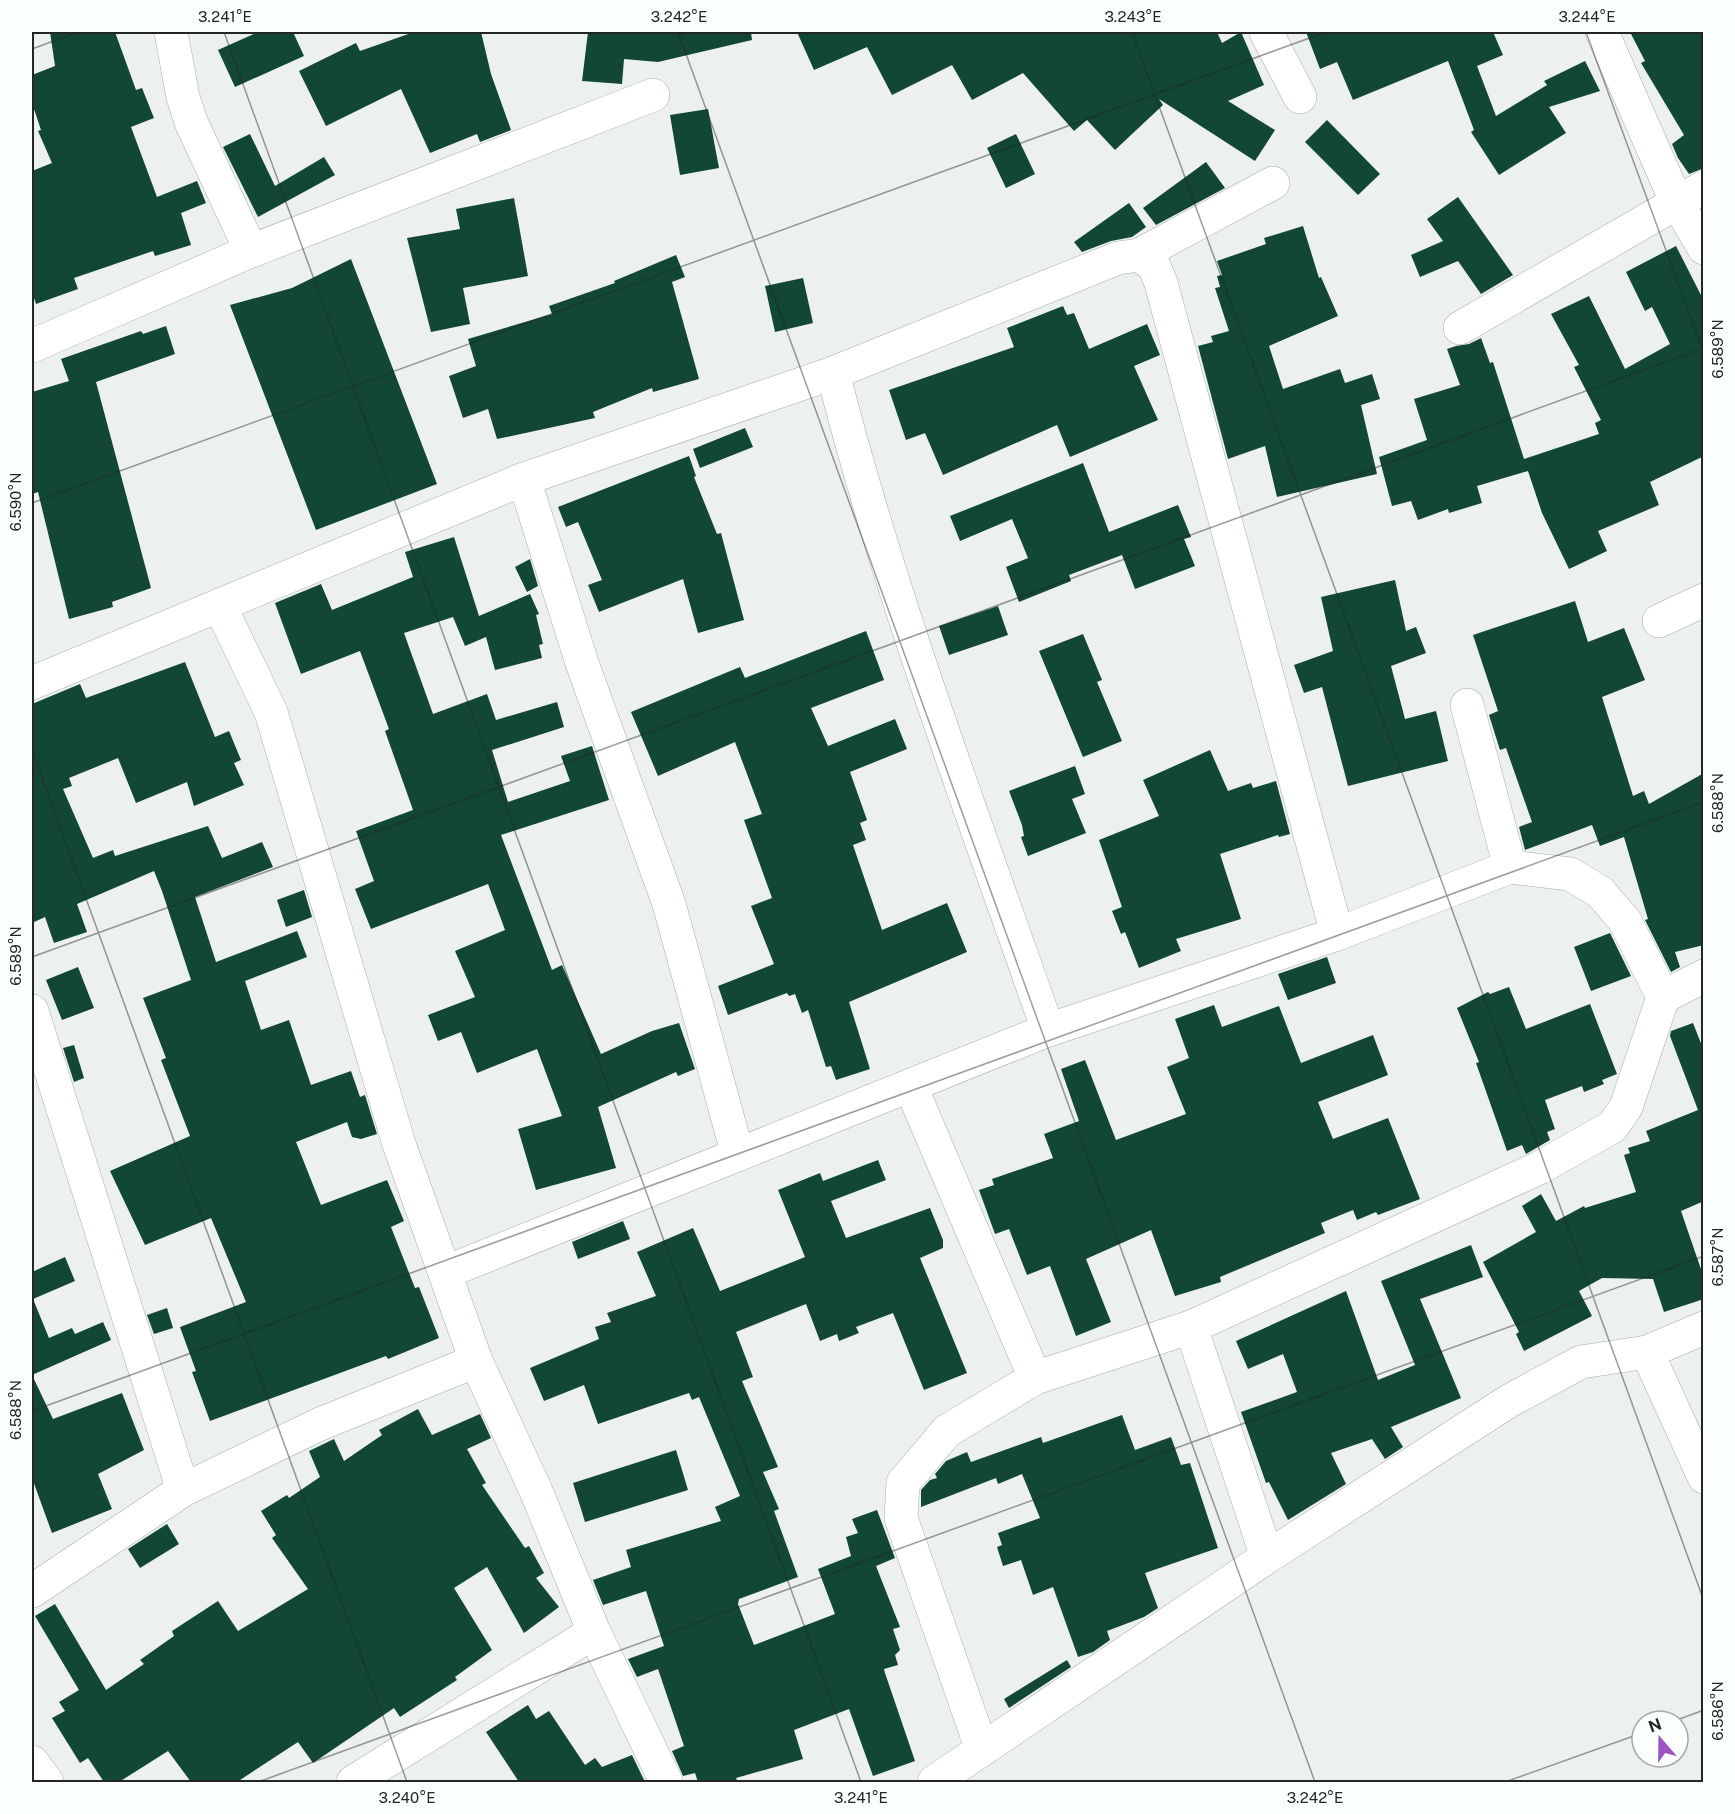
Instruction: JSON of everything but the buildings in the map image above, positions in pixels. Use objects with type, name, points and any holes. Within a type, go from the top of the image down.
[{"type":"street","points":[[171,32],[183,97],[191,122],[251,250]]},
{"type":"street","points":[[1266,32],[1300,97]]},
{"type":"street","points":[[1602,32],[1690,194],[1704,248]]},
{"type":"street","points":[[32,346],[251,250],[653,95]]},
{"type":"street","points":[[32,683],[524,479],[833,373],[1118,258],[1139,255],[1273,183]]},
{"type":"street","points":[[1460,328],[1690,194]]},
{"type":"street","points":[[1139,255],[1154,266],[1161,282],[1337,934]]},
{"type":"street","points":[[833,373],[854,453],[913,636],[1048,1030]]},
{"type":"street","points":[[524,479],[582,663],[669,903],[737,1152]]},
{"type":"street","points":[[1659,621],[1704,600]]},
{"type":"street","points":[[220,606],[271,712],[399,1144],[476,1361],[536,1491],[594,1632],[666,1782]]},
{"type":"street","points":[[1467,705],[1510,867]]},
{"type":"street","points":[[446,1272],[737,1152],[911,1087],[1048,1030],[1337,934],[1510,867],[1570,873],[1600,892],[1625,921],[1663,997]]},
{"type":"street","points":[[982,1750],[901,1518],[903,1483],[947,1431],[1035,1378],[1191,1327],[1539,1168],[1612,1126],[1626,1107],[1663,997],[1704,976]]},
{"type":"street","points":[[32,1011],[183,1490]]},
{"type":"street","points":[[911,1087],[1035,1378]]},
{"type":"street","points":[[1191,1327],[1268,1557]]},
{"type":"street","points":[[934,1782],[1268,1557],[1520,1395],[1581,1362],[1647,1352],[1704,1328]]},
{"type":"street","points":[[1647,1352],[1704,1477]]},
{"type":"street","points":[[32,1591],[183,1490],[320,1424],[476,1361]]},
{"type":"street","points":[[353,1782],[594,1632]]},
{"type":"street","points":[[32,1762],[47,1782]]}]
